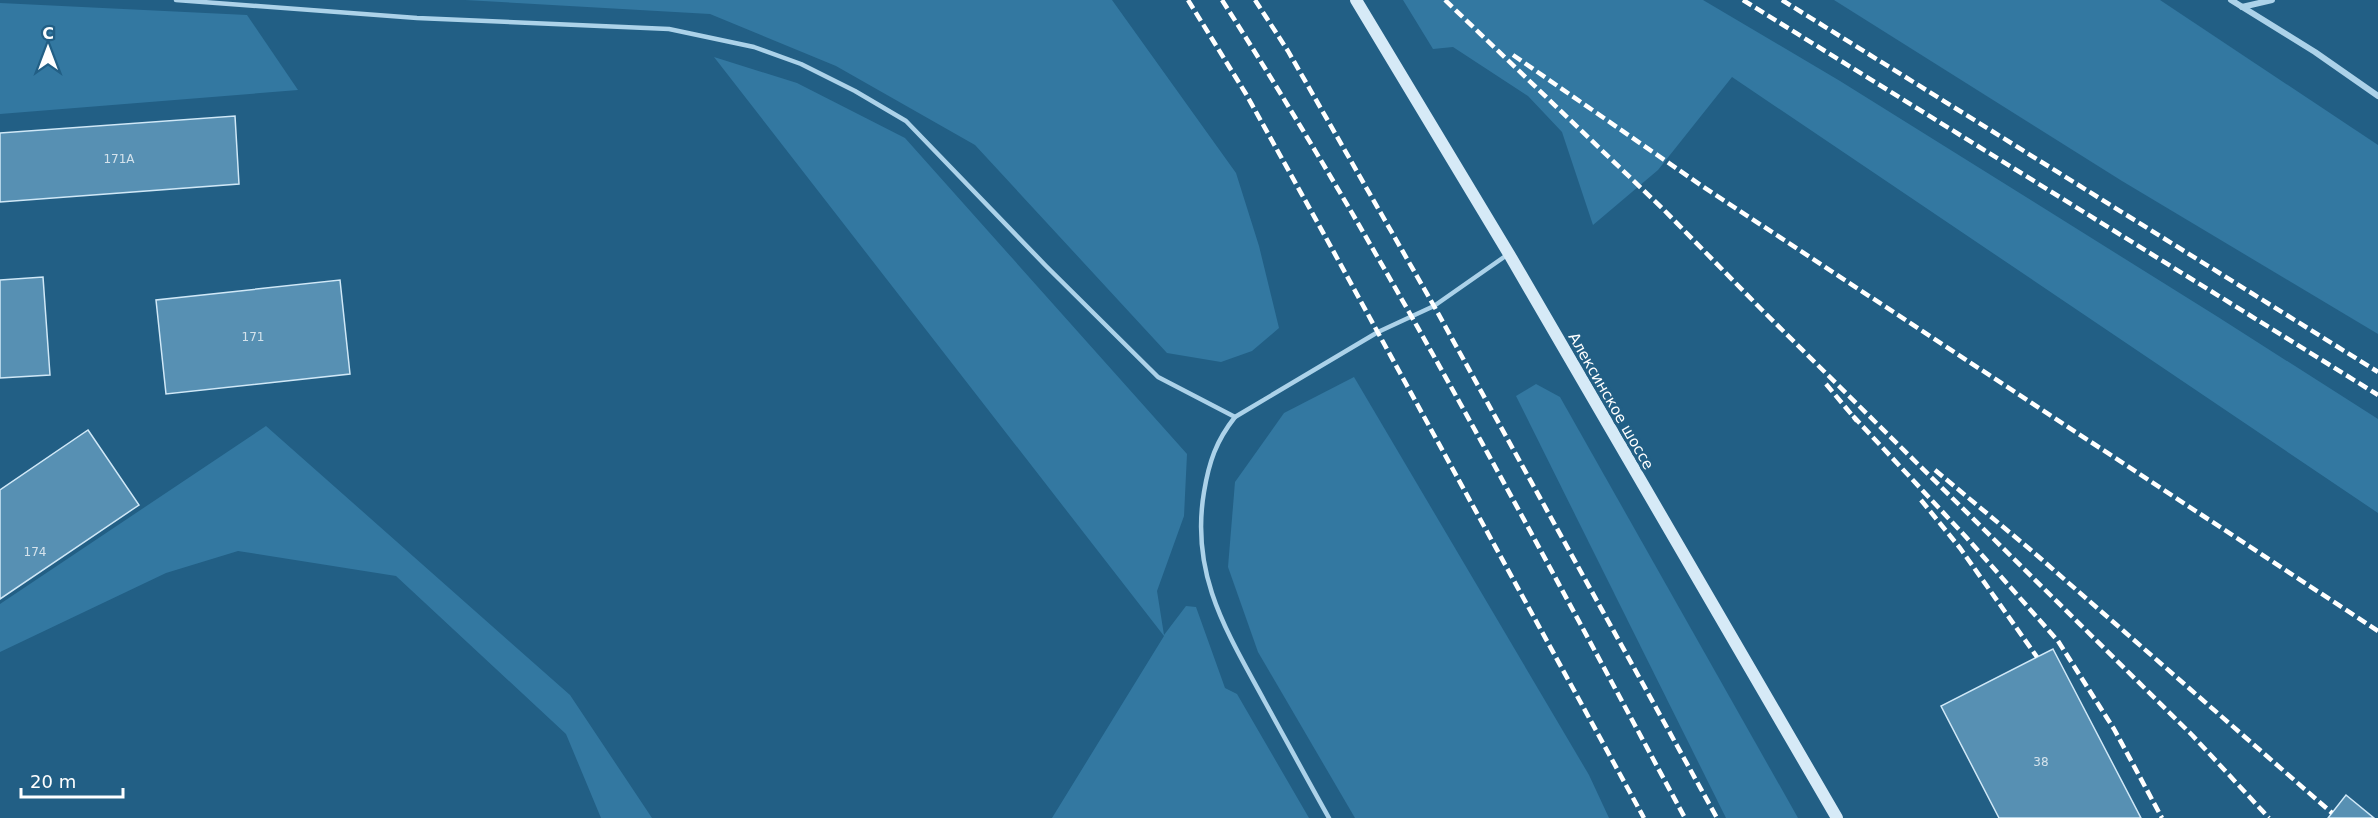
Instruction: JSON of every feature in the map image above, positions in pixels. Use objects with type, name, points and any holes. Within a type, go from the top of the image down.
[{"type":"main road","name":"Алексинское шоссе","points":[[1356,0],[1509,254],[1837,818]]},
{"type":"street","points":[[2231,0],[2315,52],[2378,96]]},
{"type":"street","points":[[2242,7],[2272,0]]},
{"type":"lane","points":[[176,0],[417,18],[669,29],[754,47],[801,64],[855,91],[906,121],[1046,266],[1158,377],[1235,417]]},
{"type":"lane","points":[[1329,818],[1228,635],[1208,585],[1200,533],[1207,477],[1220,436],[1235,417],[1378,332],[1434,306],[1509,254]]},
{"type":"shaded area","points":[[465,0],[1112,0],[1236,173],[1259,246],[1279,328],[1252,351],[1221,362],[1167,353],[975,145],[836,66],[710,14]]},
{"type":"shaded area","points":[[1403,0],[1703,0],[1840,81],[2378,419],[2378,513],[1732,77],[1658,170],[1593,225],[1562,132],[1528,96],[1453,47],[1433,49]]},
{"type":"shaded area","points":[[1834,0],[2160,0],[2378,145],[2378,334],[2122,181]]},
{"type":"shaded area","points":[[0,3],[247,15],[298,90],[0,114]]},
{"type":"shaded area","points":[[714,57],[797,83],[905,138],[1187,454],[1184,516],[1157,591],[1164,635],[1186,606],[1196,607],[1225,688],[1237,694],[1309,818],[1052,818],[1164,636]]},
{"type":"shaded area","points":[[1354,377],[1589,775],[1609,818],[1355,818],[1258,652],[1228,567],[1235,482],[1284,413]]},
{"type":"shaded area","points":[[1536,384],[1560,397],[1798,818],[1726,818],[1516,396]]},
{"type":"shaded area","points":[[266,426],[570,695],[652,818],[601,818],[566,734],[396,576],[238,551],[166,573],[0,652],[0,604]]},
{"type":"building","points":[[235,116],[239,184],[0,202],[0,133]]},
{"type":"building","points":[[43,277],[50,375],[0,378],[0,280]]},
{"type":"building","points":[[340,280],[350,374],[166,394],[156,300]]},
{"type":"building","points":[[88,430],[139,505],[0,599],[0,490]]},
{"type":"building","points":[[2053,649],[2141,818],[1999,818],[1941,706]]},
{"type":"building","points":[[2346,795],[2374,818],[2328,818]]},
{"type":"railway","points":[[1188,0],[1246,94],[1644,818]]},
{"type":"railway","points":[[1222,0],[1345,201],[1403,302],[1518,508],[1685,818]]},
{"type":"railway","points":[[1255,0],[1288,51],[1434,306],[1717,818]]},
{"type":"railway","points":[[1445,0],[1662,208],[1762,310],[2192,735],[2269,818]]},
{"type":"railway","points":[[1743,0],[2378,395]]},
{"type":"railway","points":[[1782,0],[2378,372]]},
{"type":"railway","points":[[1513,55],[1702,186],[2378,631]]},
{"type":"railway","points":[[1826,384],[1857,421]]},
{"type":"railway","points":[[1853,416],[1966,537],[2058,641],[2114,729],[2162,818]]},
{"type":"railway","points":[[1935,470],[2032,551],[2332,813]]},
{"type":"railway","points":[[1921,500],[1960,548],[2037,657]]}]
